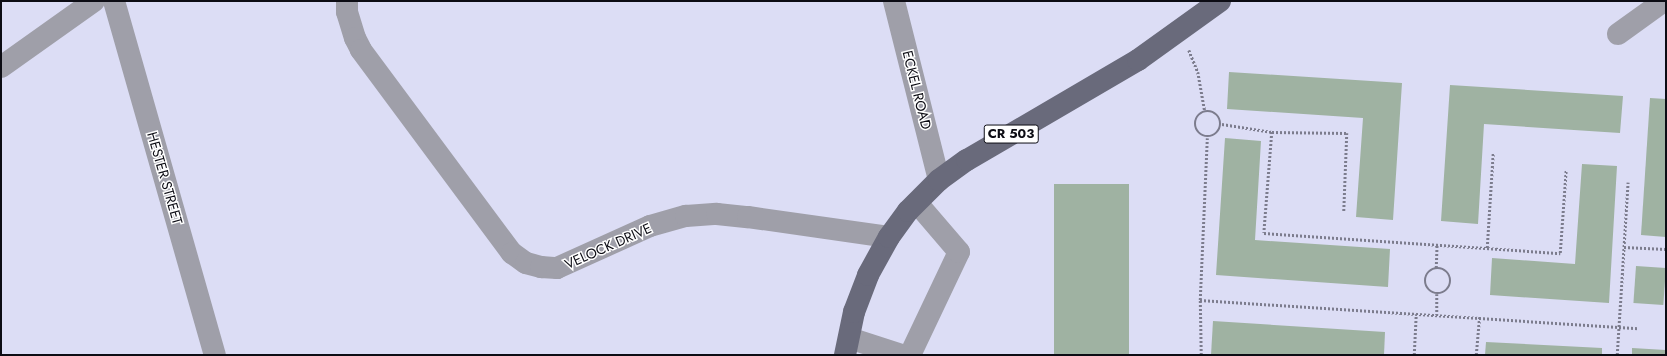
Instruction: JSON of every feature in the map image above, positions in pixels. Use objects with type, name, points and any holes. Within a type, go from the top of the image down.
[{"type":"main road","name":"CR 503","points":[[847,347],[854,312],[868,276],[889,237],[917,203],[939,180],[966,160],[1138,60],[1220,1]]},
{"type":"street","points":[[1,67],[94,1]]},
{"type":"street","name":"HESTER STREET","points":[[114,1],[215,355]]},
{"type":"street","name":"VELOCK DRIVE","points":[[347,1],[347,12],[354,38],[361,50],[512,253],[526,263],[541,267],[557,268],[650,226],[686,216],[717,214],[740,216],[889,237]]},
{"type":"street","name":"ECKEL ROAD","points":[[894,1],[939,180]]},
{"type":"street","points":[[1618,34],[1664,1]]},
{"type":"street","points":[[910,355],[959,252],[917,203]]},
{"type":"street","points":[[847,347],[902,355]]},
{"type":"path","points":[[1180,29],[1198,72],[1205,111]]},
{"type":"path","points":[[1222,124],[1216,136],[1207,138],[1197,131],[1195,123],[1198,116],[1205,111],[1214,112],[1222,124],[1272,132],[1347,133],[1344,211]]},
{"type":"path","points":[[1272,132],[1264,233],[1560,253],[1566,170]]},
{"type":"path","points":[[1201,355],[1200,300],[1207,138]]},
{"type":"path","points":[[1487,248],[1493,153]]},
{"type":"path","points":[[1617,355],[1628,182]]},
{"type":"path","points":[[1436,268],[1437,245]]},
{"type":"path","points":[[1624,247],[1666,249]]},
{"type":"path","points":[[1436,268],[1446,270],[1450,281],[1444,292],[1437,294],[1428,290],[1425,282],[1427,274],[1436,268]]},
{"type":"path","points":[[1437,294],[1437,315]]},
{"type":"path","points":[[1200,300],[1638,328]]},
{"type":"path","points":[[1414,355],[1416,314]]},
{"type":"path","points":[[1476,355],[1479,317]]},
{"type":"building","points":[[1229,72],[1402,83],[1393,220],[1356,217],[1363,118],[1227,109]]},
{"type":"building","points":[[1450,85],[1623,96],[1620,133],[1484,124],[1478,224],[1441,221]]},
{"type":"building","points":[[1650,98],[1666,99],[1666,237],[1641,235]]},
{"type":"building","points":[[1225,138],[1261,141],[1255,240],[1390,249],[1388,287],[1216,275]]},
{"type":"building","points":[[1582,164],[1617,166],[1609,303],[1490,295],[1492,258],[1575,264]]},
{"type":"building","points":[[1054,184],[1129,184],[1129,355],[1054,355]]},
{"type":"building","points":[[1636,266],[1666,268],[1663,305],[1633,303]]},
{"type":"building","points":[[1213,321],[1385,332],[1384,355],[1211,355]]},
{"type":"building","points":[[1486,342],[1602,348],[1602,355],[1485,355]]},
{"type":"building","points":[[1632,348],[1666,350],[1666,355],[1632,355]]}]
